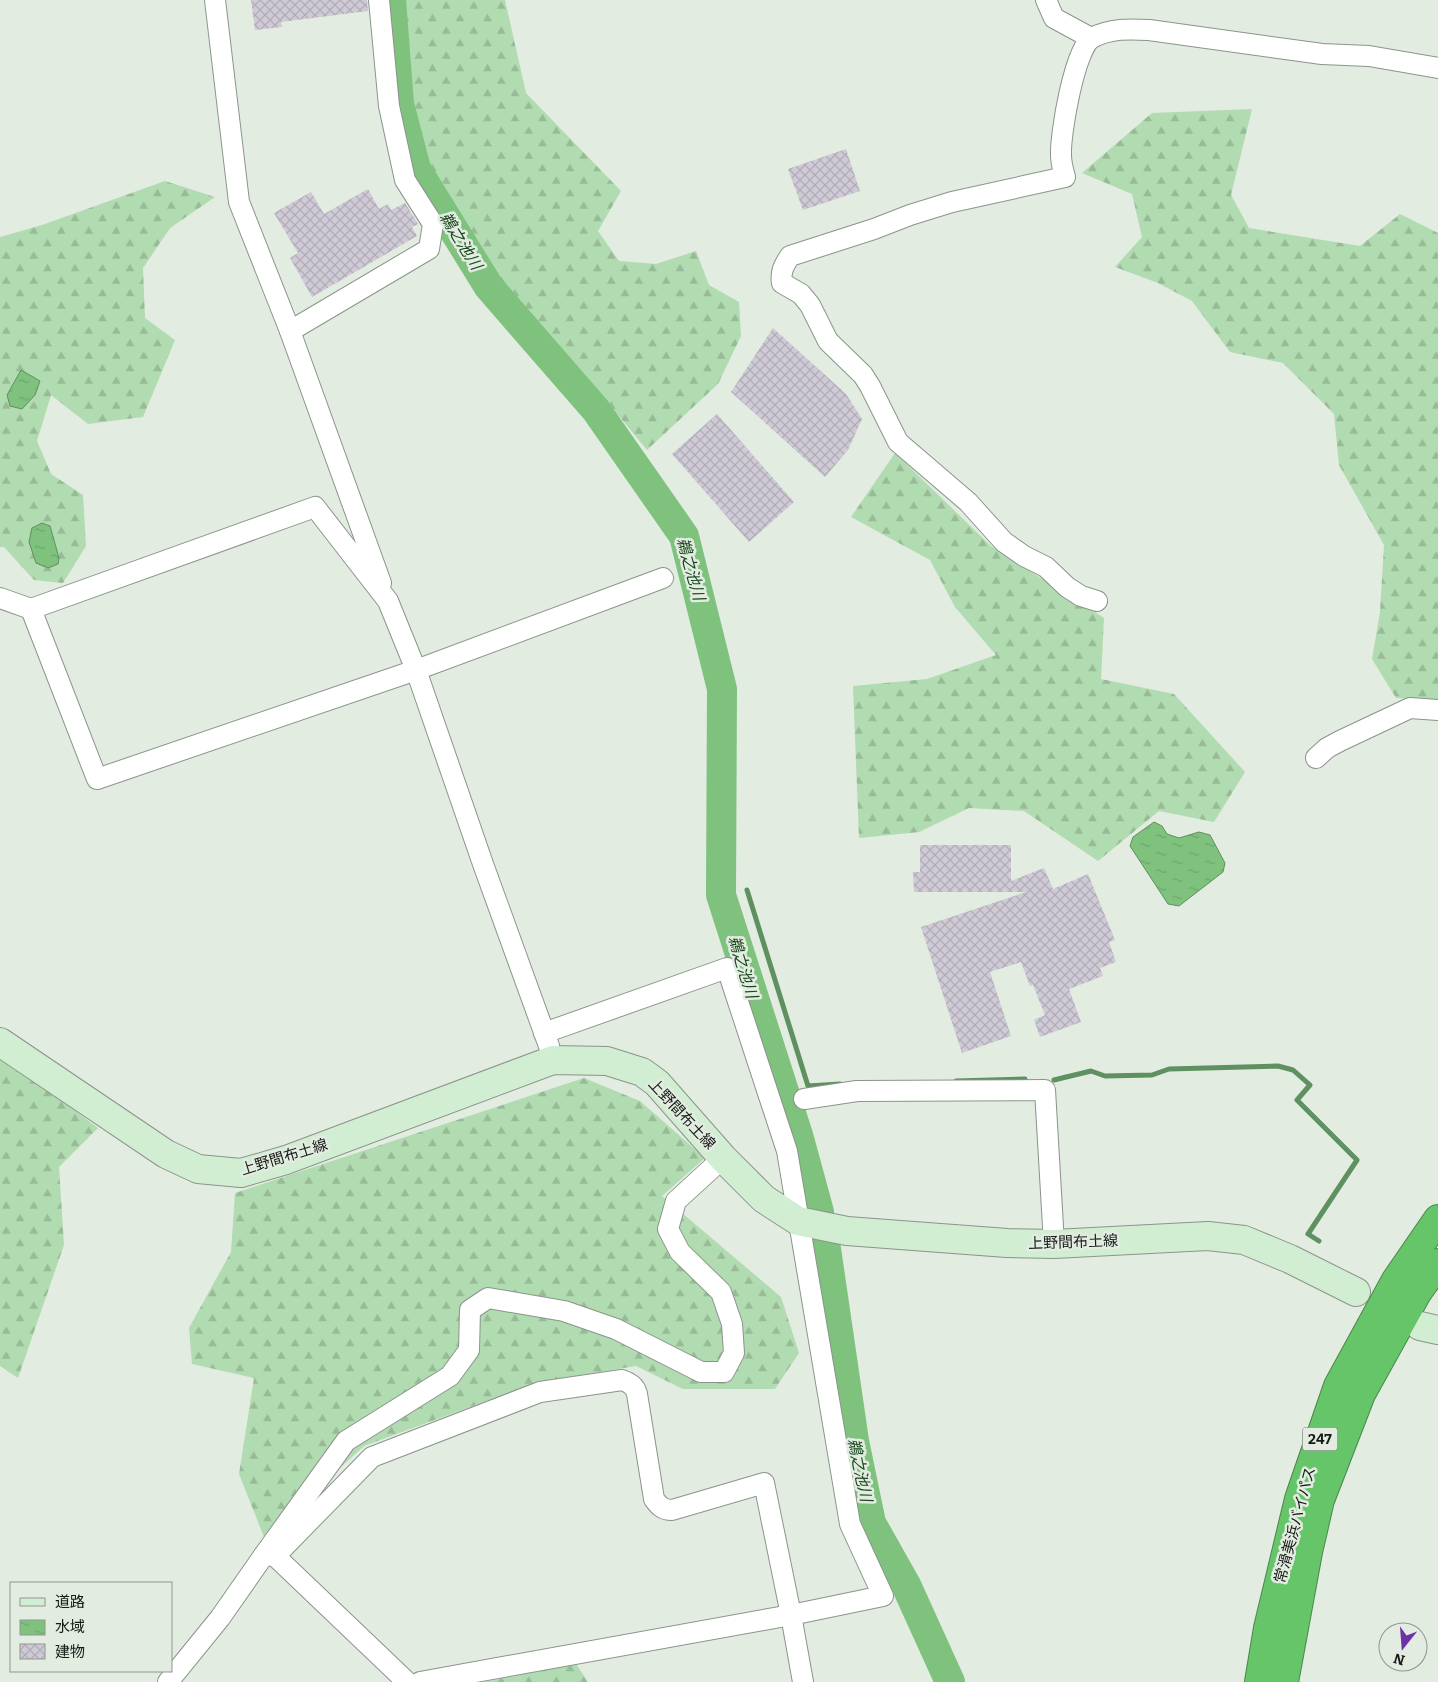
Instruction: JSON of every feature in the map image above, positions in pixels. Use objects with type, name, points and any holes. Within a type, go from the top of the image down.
[{"type":"highway","name":"常滑美浜バイパス","points":[[1259,1682],[1268,1628],[1299,1499],[1338,1386],[1396,1280],[1438,1219]]},
{"type":"highway","name":"常滑美浜バイパス","points":[[1284,1682],[1308,1552],[1320,1500],[1361,1394],[1417,1293],[1438,1263]]},
{"type":"main road","name":"上野間布土線","points":[[0,1042],[166,1154],[198,1169],[241,1173],[286,1160],[553,1060],[607,1061],[642,1072],[657,1083],[723,1158],[764,1199],[798,1220],[847,1231],[1007,1243],[1054,1244],[1208,1236],[1244,1240],[1290,1259],[1356,1292]]},
{"type":"street","points":[[215,0],[239,202],[290,331],[388,601],[416,670],[553,1060]]},
{"type":"street","points":[[290,331],[430,250],[433,224],[405,180],[388,106],[379,0]]},
{"type":"street","points":[[1046,0],[1054,18],[1091,38]]},
{"type":"street","points":[[1097,601],[1081,596],[1067,587],[1046,567],[1024,556],[1004,542],[968,502],[898,442],[863,374],[828,341],[810,305],[801,294],[782,283],[781,276],[790,256],[952,202],[1065,177],[1061,156],[1061,142],[1075,70],[1080,55],[1091,38],[1110,31],[1125,29],[1149,30],[1303,51],[1368,56],[1438,68]]},
{"type":"street","points":[[0,598],[31,609],[315,507],[388,601]]},
{"type":"street","points":[[31,609],[97,779],[416,670],[663,578]]},
{"type":"street","points":[[1316,758],[1326,748],[1340,740],[1410,708],[1438,710]]},
{"type":"street","points":[[420,1682],[791,1615],[883,1596],[850,1524],[787,1151],[727,968],[544,1033]]},
{"type":"street","points":[[804,1100],[857,1090],[1045,1090],[1054,1244]]},
{"type":"street","points":[[168,1682],[269,1555],[346,1441],[450,1376],[469,1350],[470,1310],[488,1298],[564,1311],[616,1329],[701,1372],[724,1372],[734,1353],[732,1324],[721,1292],[680,1252],[668,1229],[676,1201],[723,1158]]},
{"type":"street","points":[[269,1555],[372,1457],[540,1392],[622,1380],[634,1386],[637,1394],[654,1499],[665,1510],[672,1510],[764,1483],[803,1682]]},
{"type":"street","points":[[269,1555],[407,1682]]},
{"type":"green space","points":[[401,0],[505,0],[526,93],[621,191],[598,231],[619,261],[656,264],[696,251],[709,285],[739,302],[741,336],[718,384],[647,450],[600,393],[496,283],[424,163],[408,99]]},
{"type":"green space","points":[[1252,109],[1231,195],[1249,228],[1360,246],[1400,214],[1438,233],[1438,700],[1396,698],[1372,659],[1380,612],[1384,545],[1339,465],[1334,414],[1283,363],[1230,352],[1192,301],[1158,283],[1115,267],[1142,237],[1132,194],[1082,173],[1152,113]]},
{"type":"green space","points":[[165,181],[215,197],[170,228],[143,268],[145,318],[175,340],[143,417],[88,424],[51,395],[37,441],[51,474],[83,495],[86,546],[63,583],[34,580],[4,547],[0,547],[0,237],[42,225]]},
{"type":"green space","points":[[895,453],[991,546],[1104,618],[1101,679],[1174,694],[1245,772],[1214,822],[1159,811],[1098,861],[1024,811],[969,808],[919,832],[859,838],[853,686],[927,679],[996,655],[955,607],[930,560],[851,517]]},
{"type":"green space","points":[[0,1055],[98,1128],[59,1167],[64,1245],[18,1378],[0,1366]]},
{"type":"green space","points":[[584,1078],[640,1101],[705,1158],[662,1196],[781,1297],[799,1353],[775,1389],[683,1389],[636,1366],[535,1383],[364,1446],[264,1537],[239,1474],[254,1378],[192,1364],[189,1328],[231,1252],[235,1193]]},
{"type":"green space","points":[[576,1664],[588,1682],[484,1682]]},
{"type":"water","points":[[21,370],[40,381],[35,395],[22,409],[10,406],[7,395]]},
{"type":"water","points":[[42,523],[50,526],[59,558],[58,564],[48,568],[36,563],[29,542],[32,528]]},
{"type":"water","points":[[1154,822],[1162,826],[1167,834],[1179,838],[1199,832],[1210,835],[1225,863],[1223,872],[1179,906],[1168,904],[1130,846],[1133,837]]},
{"type":"building","points":[[251,0],[367,0],[368,11],[281,22],[282,27],[255,30]]},
{"type":"building","points":[[846,149],[860,191],[803,210],[788,169]]},
{"type":"building","points":[[368,189],[379,209],[388,204],[391,210],[405,203],[418,224],[412,227],[417,236],[312,297],[290,258],[298,253],[274,213],[311,192],[324,214]]},
{"type":"building","points":[[773,328],[846,394],[862,419],[848,450],[825,477],[731,392]]},
{"type":"building","points":[[717,414],[794,502],[749,542],[672,454]]},
{"type":"building","points":[[920,845],[1011,845],[1011,881],[1044,868],[1053,889],[1088,874],[1115,940],[1109,942],[1116,962],[1100,968],[1103,976],[1069,989],[1081,1022],[1040,1037],[1034,1020],[1045,1015],[1033,985],[1030,986],[1021,962],[990,972],[1011,1036],[962,1053],[921,927],[1026,892],[914,892],[913,872],[920,872]]},
{"type":"waterway","name":"鵜之池川","points":[[391,0],[399,104],[416,169],[489,287],[596,410],[684,536],[722,689],[721,895],[798,1135],[819,1212]]},
{"type":"waterway","points":[[747,890],[808,1086],[840,1084]]},
{"type":"waterway","points":[[1054,1080],[1091,1071],[1105,1076],[1152,1075],[1169,1069],[1278,1066],[1293,1070],[1310,1085],[1297,1100],[1357,1160],[1308,1234],[1319,1241]]},
{"type":"waterway","points":[[956,1081],[1025,1079]]},
{"type":"waterway","name":"鵜之池川","points":[[825,1242],[854,1441],[871,1523],[906,1585],[950,1682]]}]
